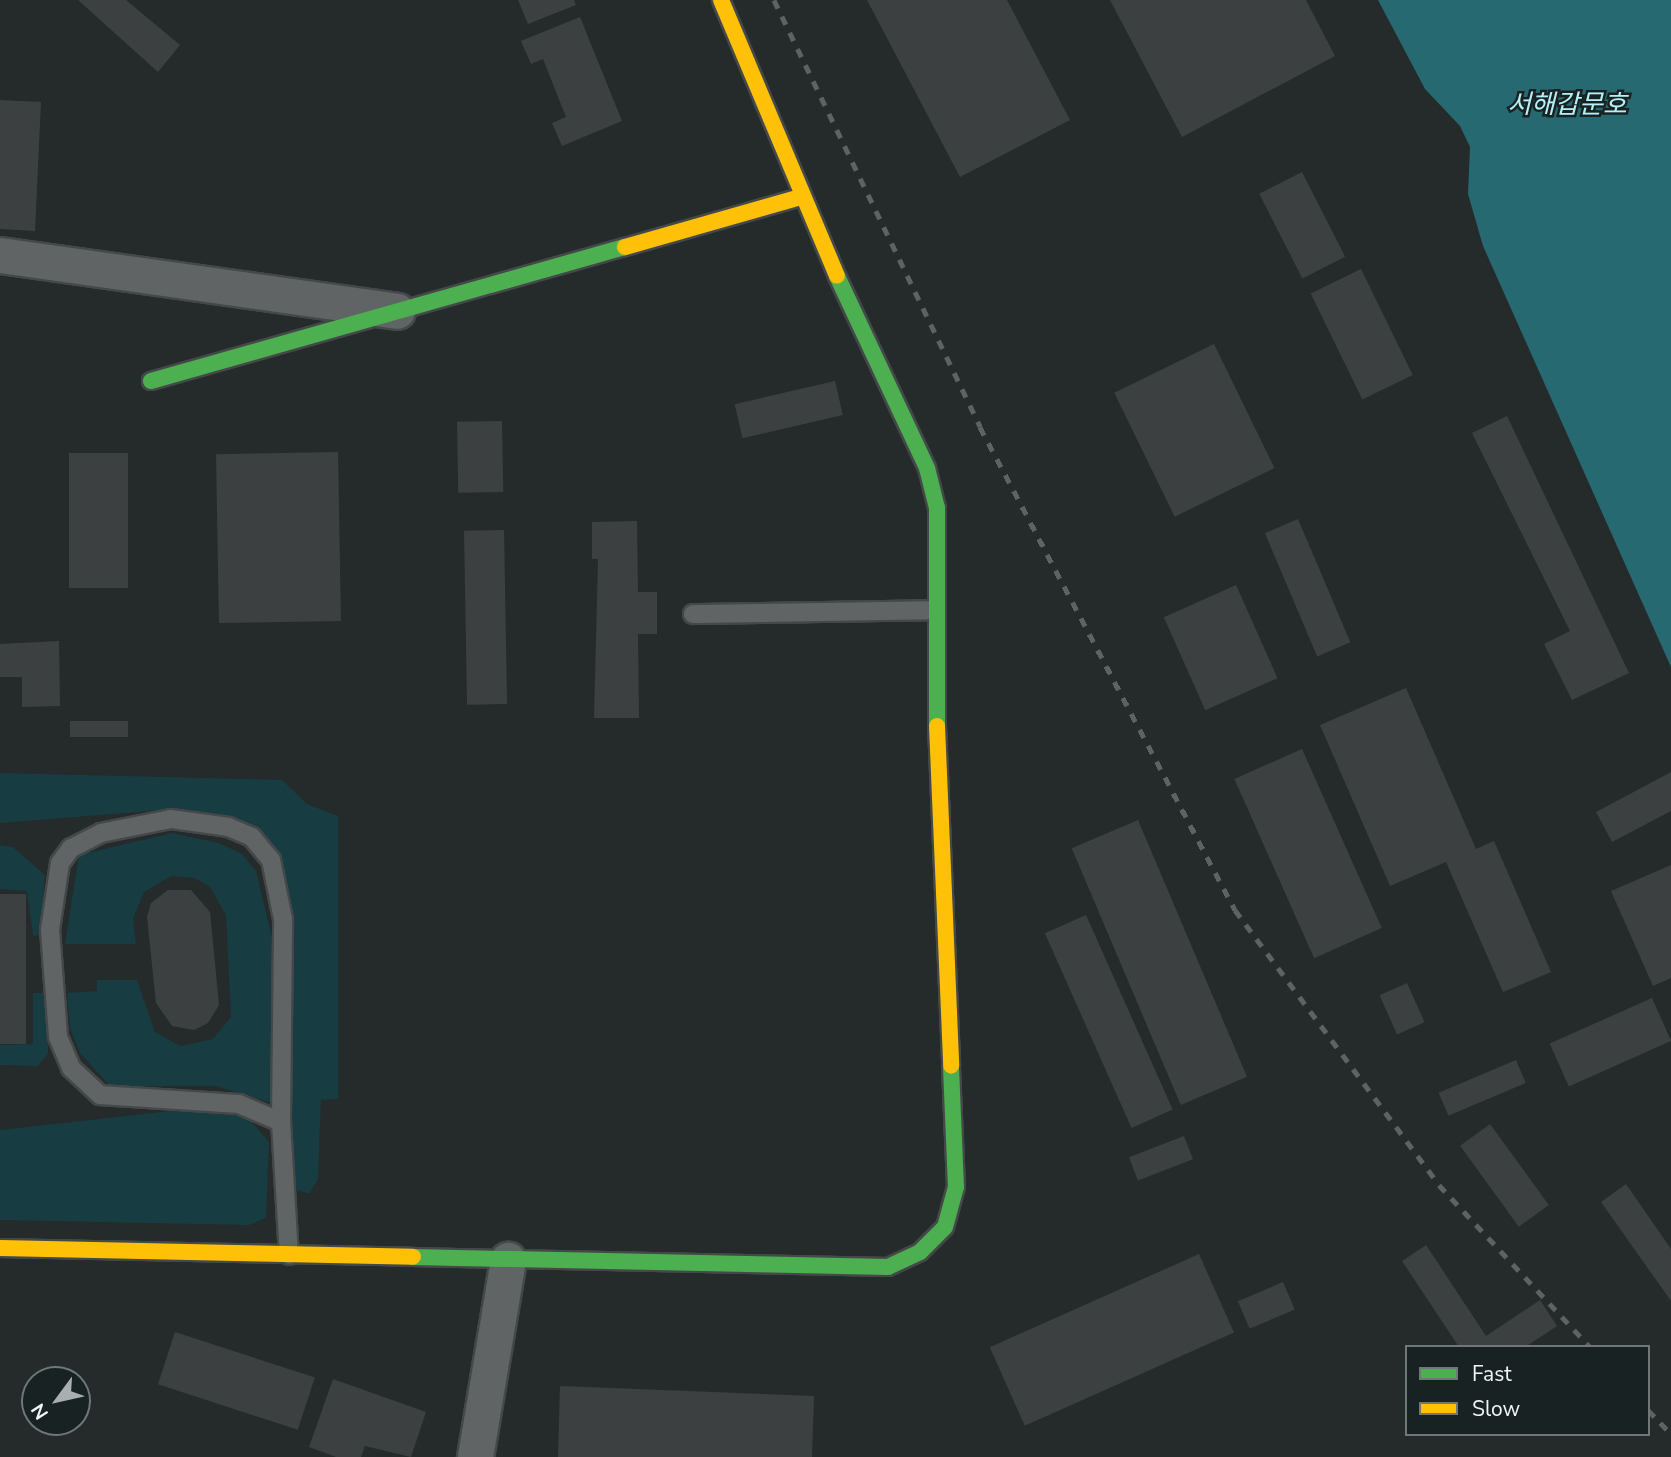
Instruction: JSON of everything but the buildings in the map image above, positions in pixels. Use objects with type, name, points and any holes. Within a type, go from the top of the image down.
[{"type":"street","points":[[0,1248],[888,1267],[920,1252],[944,1227],[956,1187],[936,610],[937,508],[927,468],[800,197],[720,0]]},
{"type":"street","points":[[150,381],[800,197]]},
{"type":"street","points":[[0,254],[397,311]]},
{"type":"street","points":[[474,1457],[508,1260]]},
{"type":"lane","points":[[694,614],[936,610]]},
{"type":"lane","points":[[281,1122],[239,1104],[100,1095],[71,1069],[58,1037],[50,930],[60,863],[71,848],[101,833],[171,819],[229,827],[252,837],[271,860],[283,919],[281,1122],[289,1255]]},
{"type":"shaded area","points":[[0,773],[282,780],[307,804],[338,816],[338,1099],[321,1100],[318,1179],[309,1194],[295,1189],[288,1177],[290,909],[278,861],[222,818],[163,810],[0,823]]},
{"type":"shaded area","points":[[172,833],[219,843],[242,854],[256,871],[273,941],[275,1104],[216,1086],[110,1086],[80,1053],[70,1028],[67,993],[97,991],[97,980],[137,980],[155,1032],[180,1046],[213,1039],[231,1017],[226,915],[210,887],[195,878],[171,876],[144,892],[133,919],[136,944],[65,944],[79,855]]},
{"type":"shaded area","points":[[0,845],[13,847],[45,875],[41,935],[33,936],[27,891],[0,889]]},
{"type":"shaded area","points":[[33,993],[43,993],[49,1015],[48,1054],[38,1066],[0,1065],[0,1045],[33,1044]]},
{"type":"shaded area","points":[[206,1107],[246,1115],[269,1142],[266,1218],[249,1225],[0,1220],[0,1130]]},
{"type":"water","name":"서해갑문호","points":[[1378,0],[1671,0],[1671,667],[1483,246],[1468,194],[1470,147],[1460,126],[1425,89]]},
{"type":"railway","points":[[774,0],[980,427],[1235,910],[1439,1185],[1588,1345]]},
{"type":"railway","points":[[1650,1412],[1671,1434]]},
{"type":"traffic: fast","points":[[151,381],[625,247]]},
{"type":"traffic: fast","points":[[837,276],[927,468],[937,508],[937,726]]},
{"type":"traffic: fast","points":[[413,1257],[888,1267],[920,1252],[945,1227],[956,1187],[951,1066]]},
{"type":"traffic: slow","points":[[721,0],[837,276]]},
{"type":"traffic: slow","points":[[625,247],[800,197]]},
{"type":"traffic: slow","points":[[937,726],[951,1066]]},
{"type":"traffic: slow","points":[[0,1248],[413,1257]]}]
